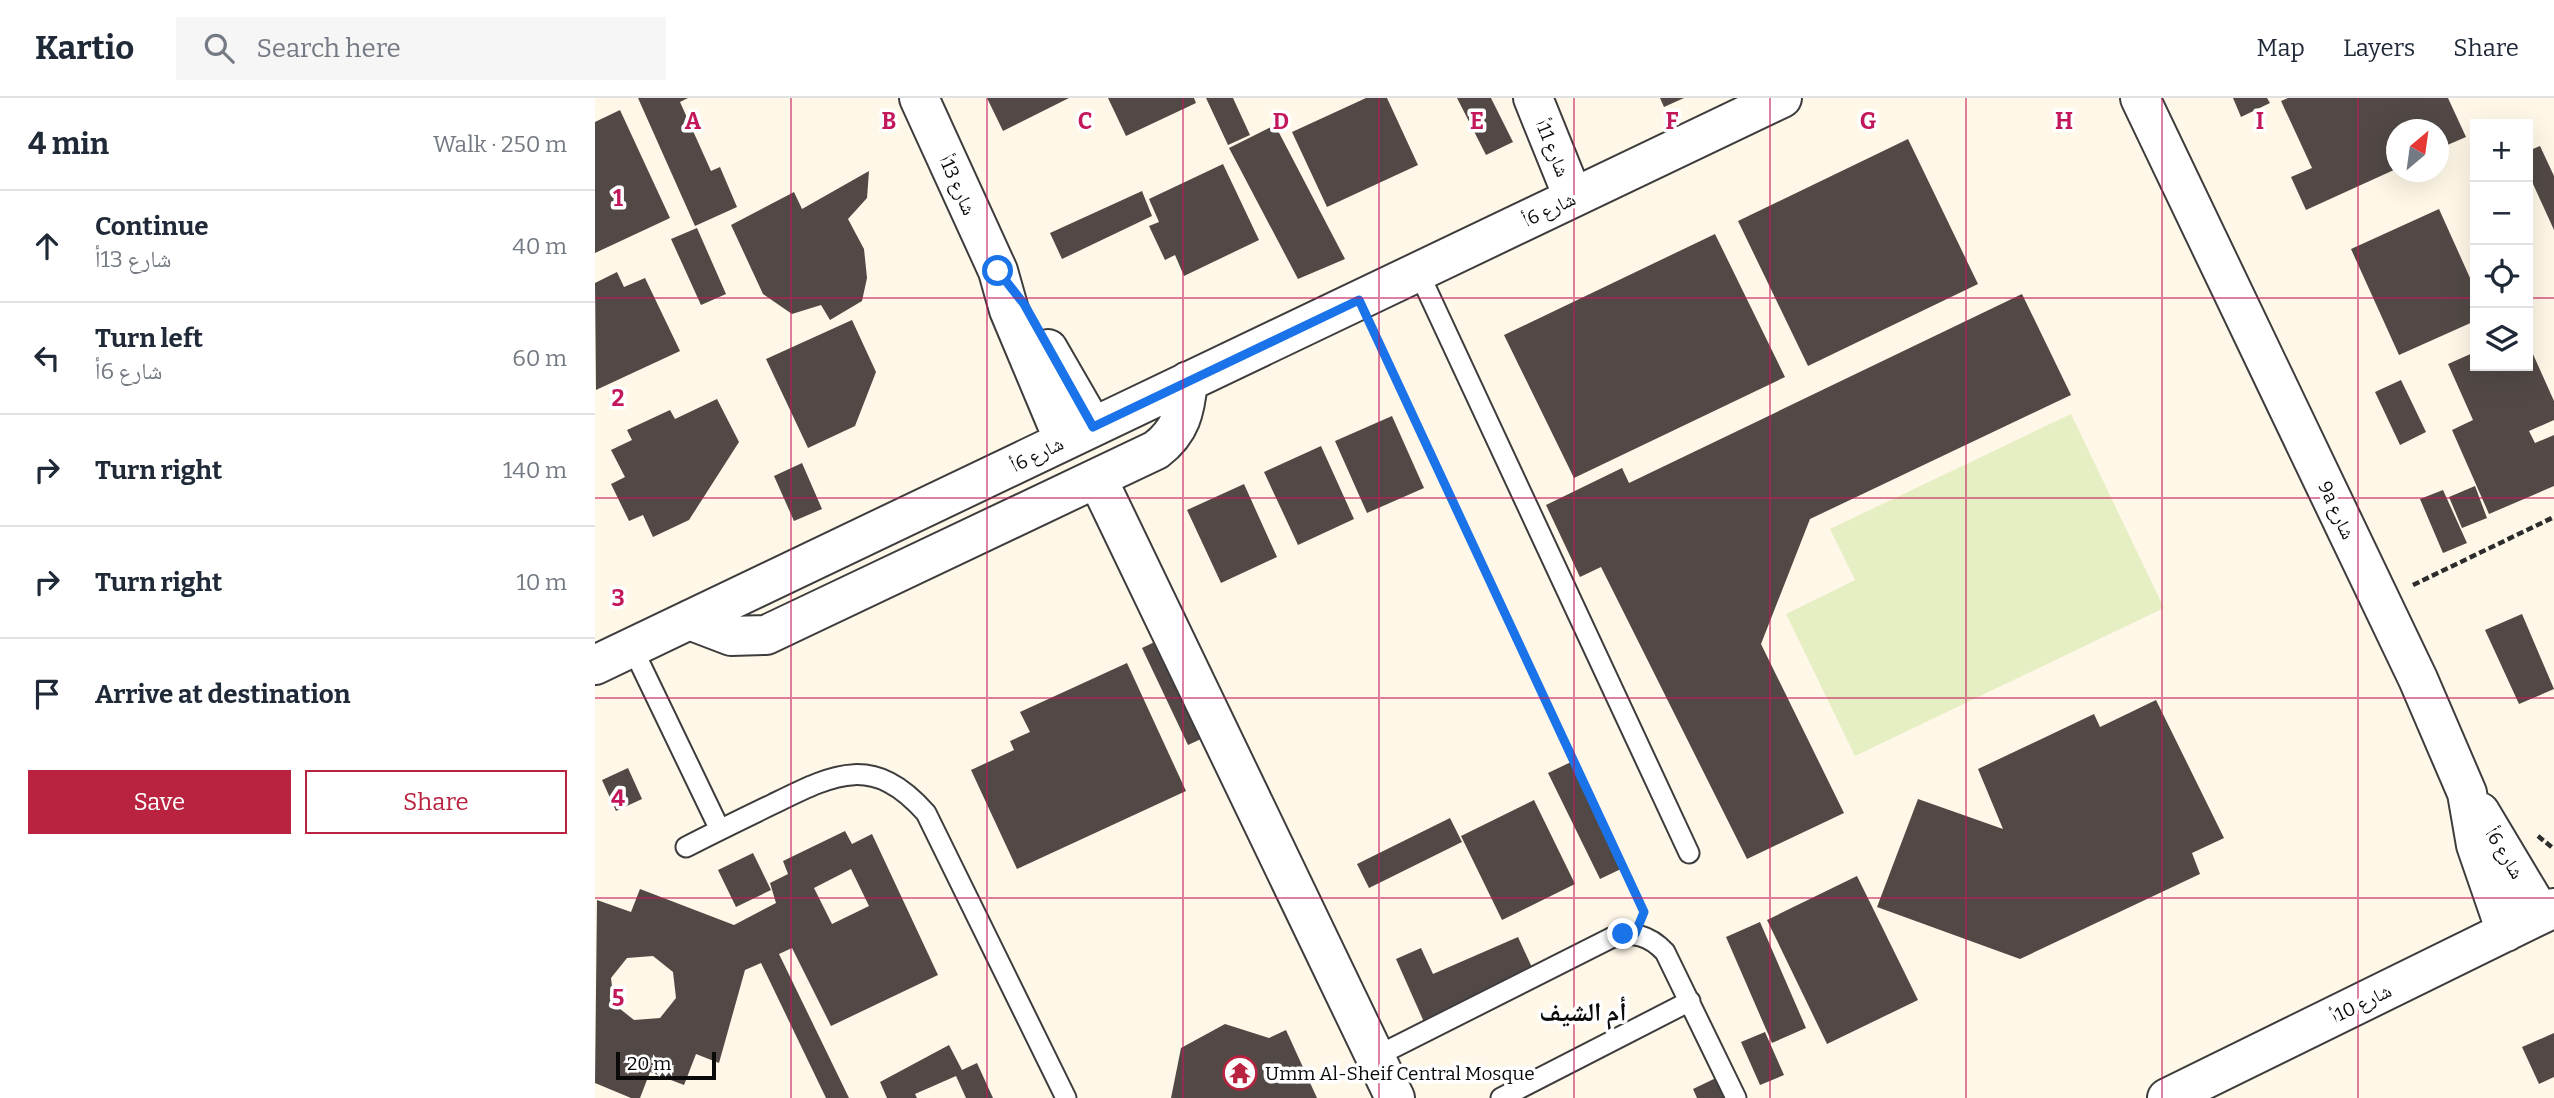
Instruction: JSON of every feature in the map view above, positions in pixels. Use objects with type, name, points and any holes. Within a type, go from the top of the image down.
[{"type":"street","name":"شارع 13أ","points":[[919,98],[998,271],[1024,304],[1078,434]]},
{"type":"street","name":"شارع 11أ","points":[[1533,98],[1587,191]]},
{"type":"street","name":"شارع 11أ","points":[[1555,98],[1587,191]]},
{"type":"street","name":"شارع 6أ","points":[[596,662],[1782,98]]},
{"type":"street","name":"9a شارع","points":[[2140,98],[2381,601],[2467,793],[2476,845],[2506,932]]},
{"type":"street","points":[[689,620],[731,636],[766,635],[1097,478],[1167,442],[1182,421],[1188,382]]},
{"type":"street","points":[[1097,478],[1395,1098]]},
{"type":"street","name":"شارع 6أ","points":[[2467,793],[2547,911]]},
{"type":"street","name":"شارع 10أ","points":[[2167,1098],[2547,911]]},
{"type":"lane","points":[[1418,271],[1689,853]]},
{"type":"lane","points":[[632,647],[720,830]]},
{"type":"lane","points":[[686,846],[829,776],[863,775],[880,779],[913,799],[926,813],[1066,1098]]},
{"type":"lane","points":[[1375,1057],[1611,938],[1635,934],[1647,937],[1665,952],[1736,1098]]},
{"type":"lane","points":[[1501,1098],[1690,1001]]},
{"type":"path","points":[[1359,300],[1644,912],[1635,934]]},
{"type":"path","points":[[2381,601],[2554,517]]},
{"type":"green space","points":[[2071,414],[2164,608],[1855,756],[1786,614],[1855,580],[1830,529]]},
{"type":"building","points":[[638,98],[688,98],[680,102],[711,171],[720,167],[737,207],[695,226]]},
{"type":"building","points":[[987,98],[1069,98],[1003,131]]},
{"type":"building","points":[[1108,98],[1194,98],[1196,103],[1126,136]]},
{"type":"building","points":[[1206,98],[1233,98],[1250,135],[1228,145]]},
{"type":"building","points":[[1366,98],[1387,98],[1418,165],[1327,207],[1292,132]]},
{"type":"building","points":[[1457,98],[1491,98],[1513,142],[1486,155]]},
{"type":"building","points":[[1660,98],[1684,98],[1664,107]]},
{"type":"building","points":[[2233,98],[2267,98],[2270,103],[2241,117]]},
{"type":"building","points":[[2288,98],[2448,98],[2466,137],[2449,144],[2449,119],[2386,119],[2386,174],[2306,210],[2291,177],[2312,168],[2281,101]]},
{"type":"building","points":[[620,110],[670,218],[595,253],[595,122]]},
{"type":"building","points":[[1275,125],[1345,259],[1298,279],[1229,148]]},
{"type":"building","points":[[1908,139],[1978,284],[1808,366],[1738,221]]},
{"type":"building","points":[[2540,146],[2554,176],[2554,230],[2533,184],[2533,149]]},
{"type":"building","points":[[1223,164],[1259,240],[1184,276],[1175,255],[1165,260],[1149,226],[1159,222],[1149,199]]},
{"type":"building","points":[[869,171],[867,198],[848,219],[864,249],[867,278],[862,301],[830,320],[821,305],[792,314],[763,294],[731,225],[794,192],[802,209]]},
{"type":"building","points":[[1142,191],[1152,216],[1062,259],[1050,233]]},
{"type":"building","points":[[2439,209],[2470,278],[2470,323],[2399,355],[2351,249]]},
{"type":"building","points":[[697,228],[726,294],[701,305],[671,239]]},
{"type":"building","points":[[1715,234],[1785,377],[1574,478],[1504,335]]},
{"type":"building","points":[[617,272],[624,287],[645,278],[680,351],[596,390],[595,283]]},
{"type":"building","points":[[2022,294],[2071,395],[1810,519],[1761,644],[1844,813],[1747,859],[1601,567],[1580,577],[1546,505],[1622,468],[1629,483]]},
{"type":"building","points":[[852,320],[876,372],[855,426],[808,448],[766,359]]},
{"type":"building","points":[[2470,354],[2470,371],[2533,371],[2533,354],[2554,401],[2554,420],[2529,431],[2535,443],[2554,435],[2554,486],[2489,514],[2452,430],[2473,420],[2448,364]]},
{"type":"building","points":[[2401,380],[2426,432],[2400,445],[2375,392]]},
{"type":"building","points":[[717,399],[739,442],[689,520],[653,537],[643,515],[629,521],[611,484],[625,477],[611,450],[632,440],[627,430],[670,410],[675,419]]},
{"type":"building","points":[[1392,416],[1424,488],[1367,513],[1335,441]]},
{"type":"building","points":[[1321,446],[1354,519],[1298,545],[1264,472]]},
{"type":"building","points":[[802,463],[822,509],[794,521],[774,476]]},
{"type":"building","points":[[1244,484],[1277,557],[1221,583],[1187,510]]},
{"type":"building","points":[[2475,486],[2487,518],[2462,528],[2449,497]]},
{"type":"building","points":[[2443,490],[2467,543],[2443,553],[2420,499]]},
{"type":"building","points":[[2522,614],[2554,689],[2519,704],[2485,630]]},
{"type":"building","points":[[1167,636],[1212,734],[1188,745],[1142,648]]},
{"type":"building","points":[[1127,663],[1186,791],[1017,869],[971,770],[1014,750],[1010,741],[1030,732],[1020,712]]},
{"type":"building","points":[[2156,700],[2224,838],[2192,853],[2200,874],[2020,959],[1877,907],[1918,799],[2003,829],[1978,769],[2094,714],[2100,727]]},
{"type":"building","points":[[1571,762],[1623,868],[1600,879],[1548,773]]},
{"type":"building","points":[[628,768],[642,799],[616,811],[602,780]]},
{"type":"building","points":[[1534,800],[1575,884],[1502,920],[1461,836]]},
{"type":"building","points":[[1450,818],[1462,842],[1369,888],[1357,864]]},
{"type":"building","points":[[845,831],[852,844],[872,834],[938,975],[831,1026],[792,948],[779,954],[849,1098],[826,1098],[761,963],[745,970],[719,1063],[696,1054],[684,1085],[650,1072],[640,1098],[631,1098],[595,1083],[597,900],[631,912],[640,889],[734,925],[776,903],[770,883],[788,874],[783,861]],"holes":[[[851,869],[869,906],[832,924],[814,888]],[[653,956],[673,972],[676,998],[660,1018],[634,1020],[614,1004],[611,978],[627,958]]]},
{"type":"building","points":[[753,853],[771,890],[736,907],[718,870]]},
{"type":"building","points":[[1857,876],[1918,1000],[1827,1044],[1767,920]]},
{"type":"building","points":[[1760,922],[1806,1028],[1772,1043],[1726,937]]},
{"type":"building","points":[[1518,937],[1535,974],[1424,1022],[1396,959],[1421,948],[1433,974]]},
{"type":"building","name":"Umm Al-Sheif Central Mosque","points":[[1225,1024],[1269,1038],[1286,1030],[1317,1098],[1171,1098],[1181,1048]]},
{"type":"building","points":[[1765,1032],[1784,1075],[1760,1085],[1741,1042]]},
{"type":"building","points":[[2554,1033],[2554,1077],[2539,1084],[2522,1047]]},
{"type":"building","points":[[949,1045],[962,1070],[977,1063],[993,1098],[966,1098],[956,1076],[915,1094],[917,1098],[887,1098],[880,1082]]},
{"type":"building","points":[[1718,1077],[1729,1098],[1697,1098],[1693,1089]]},
{"type":"place","name":"Umm Al-Sheif Central Mosque","points":[[1240,1073]]},
{"type":"district","name":"أم الشيف","points":[[1583,1012]]},
{"type":"route","points":[[998,271],[1024,304],[1093,427],[1359,300],[1644,912],[1635,934],[1623,934]]}]
